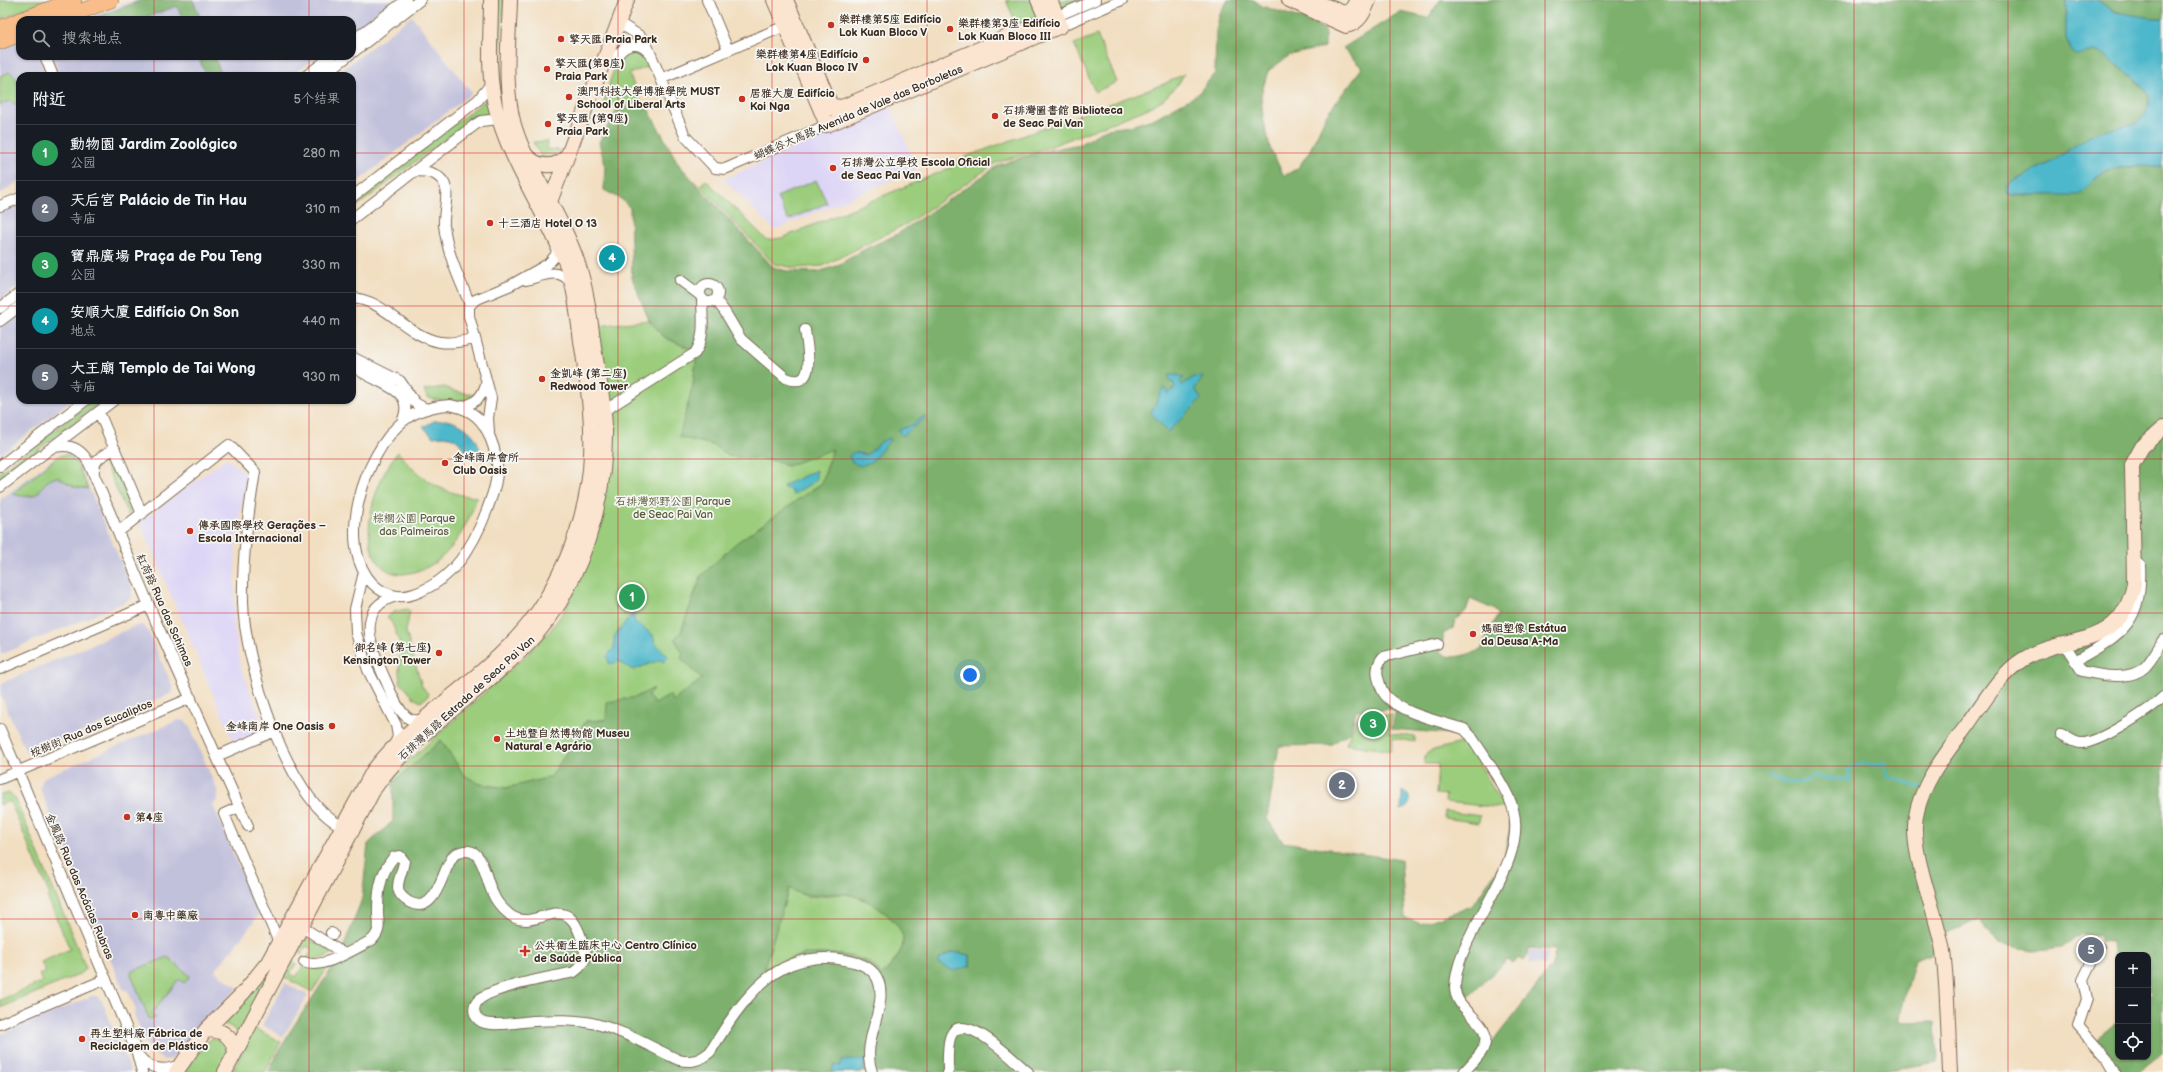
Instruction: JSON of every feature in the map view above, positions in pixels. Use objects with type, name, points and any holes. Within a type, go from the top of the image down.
[{"type":"main road","points":[[31,16],[74,0]]},
{"type":"main road","points":[[69,16],[111,0]]},
{"type":"main road","name":"石排灣馬路 Estrada de Seac Pai Van","points":[[179,1068],[205,1031],[256,979],[292,955],[302,927],[374,790],[384,776],[406,751],[526,645],[559,604],[583,556],[596,516],[603,474],[604,411],[584,284],[575,252],[532,196],[515,163],[499,120],[491,84],[491,0]]},
{"type":"main road","name":"石排灣馬路 Estrada de Seac Pai Van","points":[[225,1072],[292,955],[342,826],[373,771],[392,748],[484,667],[530,622],[554,587],[579,530],[587,497],[592,437],[583,350],[572,284],[564,257],[557,244],[550,203],[525,154],[514,125],[508,82],[510,0]]},
{"type":"main road","points":[[552,221],[564,194],[616,58],[627,0]]},
{"type":"main road","points":[[550,203],[569,152],[623,25],[638,0]]},
{"type":"main road","points":[[774,0],[832,123]]},
{"type":"main road","points":[[786,0],[828,101],[832,123]]},
{"type":"main road","points":[[1038,0],[1054,23]]},
{"type":"main road","points":[[1050,0],[1054,23]]},
{"type":"main road","points":[[1289,0],[1346,26],[1355,23],[1362,16],[1369,0]]},
{"type":"main road","points":[[1312,0],[1344,13],[1351,10],[1357,0]]},
{"type":"main road","points":[[0,28],[16,22]]},
{"type":"main road","name":"蝴蝶谷大馬路 Avenida de Vale das Borboletas","points":[[828,101],[835,107],[842,107],[1054,23]]},
{"type":"main road","name":"蝴蝶谷大馬路 Avenida de Vale das Borboletas","points":[[832,123],[1054,23]]},
{"type":"main road","points":[[0,42],[16,36]]},
{"type":"main road","points":[[525,154],[536,164],[552,166],[565,158],[569,152]]},
{"type":"main road","points":[[532,196],[542,202],[550,203],[560,199],[564,194]]},
{"type":"main road","points":[[1950,1072],[1943,951],[1916,840],[1916,817],[1919,804],[1934,773],[2012,668],[2030,656],[2109,629],[2127,608],[2134,584],[2131,471],[2133,460],[2142,447],[2163,428]]},
{"type":"main road","points":[[205,1031],[212,1030],[225,1034],[234,1045],[236,1052]]},
{"type":"street","points":[[356,38],[406,0]]},
{"type":"street","points":[[356,50],[420,0]]},
{"type":"street","points":[[707,0],[728,50]]},
{"type":"street","name":"蝴蝶谷大馬路 Avenida de Vale das Borboletas","points":[[1054,23],[1095,0]]},
{"type":"street","name":"蝴蝶谷大馬路 Avenida de Vale das Borboletas","points":[[1054,23],[1122,0]]},
{"type":"street","name":"蝴蝶谷大馬路 Avenida de Vale das Borboletas","points":[[623,25],[640,36],[651,54],[685,136],[717,168],[724,169],[832,123]]},
{"type":"street","points":[[661,79],[785,26]]},
{"type":"street","points":[[616,58],[623,48],[635,45],[651,54]]},
{"type":"street","points":[[47,60],[51,72]]},
{"type":"street","points":[[311,72],[327,60]]},
{"type":"street","points":[[327,72],[343,60]]},
{"type":"street","points":[[356,194],[478,100],[491,84]]},
{"type":"street","points":[[356,215],[476,124],[481,121],[499,120],[510,103]]},
{"type":"street","points":[[415,171],[430,171],[443,182],[448,190],[444,212],[447,244],[455,269],[470,304],[469,316],[491,401],[488,418],[490,436],[497,466],[496,481],[484,517],[472,544],[458,563],[447,576],[434,585],[411,595],[396,596],[385,599],[376,607],[369,627],[370,639],[384,677],[402,712],[414,720],[427,718]]},
{"type":"street","points":[[0,206],[16,200]]},
{"type":"street","points":[[511,285],[553,260],[556,255],[557,244]]},
{"type":"street","points":[[470,304],[477,299],[511,285],[553,273],[564,276],[572,284]]},
{"type":"street","points":[[680,280],[707,302],[716,300]]},
{"type":"street","points":[[604,411],[696,353],[701,345],[703,337],[701,290],[704,285],[713,284],[718,291],[716,300]]},
{"type":"street","points":[[0,308],[16,295]]},
{"type":"street","points":[[356,299],[372,302],[417,334],[429,339],[453,343],[474,339]]},
{"type":"street","points":[[716,300],[726,312],[741,339],[790,380],[800,379],[809,368],[805,330]]},
{"type":"street","points":[[0,321],[16,309]]},
{"type":"street","points":[[356,359],[400,381],[415,403],[426,409]]},
{"type":"street","points":[[356,368],[398,391],[405,404],[406,412],[402,422],[374,460],[360,497],[355,537],[358,554],[364,572],[369,580],[380,591],[396,596]]},
{"type":"street","points":[[402,422],[426,409],[441,406],[459,407],[472,404],[479,399],[486,384]]},
{"type":"street","points":[[0,466],[81,404]]},
{"type":"street","points":[[0,487],[109,404]]},
{"type":"street","points":[[459,407],[476,415],[485,426],[490,436]]},
{"type":"street","points":[[99,412],[142,514]]},
{"type":"street","name":"紅荷路 Rua das Schimas","points":[[51,448],[60,445],[78,449],[84,455],[94,474],[149,605],[248,826]]},
{"type":"street","points":[[118,532],[229,445],[255,472],[245,537],[243,604],[246,635],[259,685],[275,731],[300,783],[327,818],[342,826]]},
{"type":"street","points":[[94,474],[95,463],[98,458],[115,449]]},
{"type":"street","points":[[2075,661],[2115,637],[2134,615],[2141,588],[2139,541],[2133,534]]},
{"type":"street","points":[[364,572],[355,609],[356,633],[368,670],[396,725],[398,737],[392,748]]},
{"type":"street","points":[[0,668],[149,605]]},
{"type":"street","points":[[2065,645],[2082,671],[2099,675],[2132,674],[2145,667],[2163,640]]},
{"type":"street","points":[[1437,644],[1383,657],[1378,666],[1377,676],[1384,693],[1393,703],[1403,709],[1464,729],[1471,736],[1511,801],[1515,818],[1515,833],[1509,858],[1461,955],[1455,988],[1460,1005],[1479,1022],[1486,1035],[1483,1050],[1464,1072]]},
{"type":"street","points":[[2060,734],[2079,743],[2092,741],[2139,716],[2153,707],[2163,697]]},
{"type":"street","name":"桉樹街 Rua dos Eucaliptos","points":[[0,779],[191,698]]},
{"type":"street","name":"金鳳路 Rua das Acácias Rubras","points":[[0,729],[137,1053],[142,1072]]},
{"type":"street","points":[[217,756],[275,731]]},
{"type":"street","points":[[240,807],[224,814],[292,955],[318,964],[372,940],[380,930],[378,910],[379,889],[384,873],[394,856],[400,856],[404,861],[398,881],[399,892],[402,898],[416,905],[422,905],[432,899],[454,855],[465,851],[471,852],[480,859],[493,894],[504,909],[518,920],[526,920],[558,912],[568,916],[575,925],[585,952],[583,964],[574,972],[501,989],[479,999],[474,1007],[474,1012],[482,1022],[502,1024],[569,1021],[596,1024],[679,1060],[689,1062],[704,1057],[710,1052],[747,996],[765,979],[787,966],[800,961],[814,958],[832,958],[862,965],[876,976],[879,981],[880,999],[868,1050],[872,1072]]},
{"type":"street","points":[[302,927],[343,953]]},
{"type":"street","points":[[2099,947],[2083,980],[2087,999],[2078,1026],[2108,1060],[2115,1072]]},
{"type":"street","points":[[0,1024],[106,979]]},
{"type":"street","points":[[948,1072],[950,1037],[955,1031],[966,1027],[972,1028],[986,1038],[1028,1072]]},
{"type":"street","name":"金鳳路 Rua das Acácias Rubras","points":[[137,1053],[145,1063],[154,1068],[179,1068]]},
{"type":"shaded area","points":[[136,0],[393,0],[356,28],[356,16],[94,16]]},
{"type":"shaded area","points":[[412,16],[472,93],[356,183],[356,72],[339,72]]},
{"type":"shaded area","points":[[16,42],[16,60],[40,60],[45,72],[16,72],[16,183],[0,194],[0,48]]},
{"type":"shaded area","points":[[54,60],[313,60],[296,72],[59,72]]},
{"type":"shaded area","name":"石排灣公立學校 Escola Oficial de Seac Pai Van","points":[[891,107],[917,169],[775,230],[723,179]]},
{"type":"shaded area","points":[[16,204],[16,288],[0,300],[0,210]]},
{"type":"shaded area","points":[[16,316],[16,404],[67,404],[0,455],[0,328]]},
{"type":"shaded area","points":[[70,453],[79,465],[132,588],[132,597],[127,601],[0,655],[0,500],[54,458]]},
{"type":"shaded area","name":"傳承國際學校 Gerações – Escola Internacional","points":[[227,458],[247,475],[236,539],[234,623],[240,665],[265,730],[234,743],[140,522]]},
{"type":"shaded area","points":[[142,625],[148,631],[173,688],[172,693],[33,753],[26,752],[0,694],[2,683],[135,626]]},
{"type":"shaded area","points":[[179,720],[185,721],[189,725],[218,792],[218,799],[213,805],[259,915],[215,971],[238,988],[210,1015],[179,1053],[171,1059],[163,1060],[150,1050],[134,1015],[136,1009],[128,991],[123,989],[40,787],[43,779],[47,776]]},
{"type":"shaded area","points":[[1530,950],[1548,952],[1546,965],[1529,963]]},
{"type":"shaded area","points":[[285,983],[308,995],[283,1037],[262,1025]]},
{"type":"shaded area","name":"再生塑料廠 Fábrica de Reciclagem de Plástico","points":[[92,996],[96,996],[102,1001],[131,1072],[0,1072],[0,1035]]},
{"type":"green space","points":[[0,0],[51,0],[0,19]]},
{"type":"green space","points":[[143,0],[193,0],[199,16],[181,16],[177,6],[150,16],[100,16]]},
{"type":"green space","points":[[496,0],[504,0],[500,52],[501,95],[499,97],[496,73]]},
{"type":"green space","points":[[1006,0],[1033,0],[1040,16],[1017,26]]},
{"type":"green space","points":[[1055,0],[1082,0],[1059,10]]},
{"type":"green space","points":[[1228,0],[1254,0],[1262,6],[1306,20],[1325,29],[1325,47],[1290,55],[1268,71],[1261,95],[1263,118],[1270,148],[1284,176],[1298,168],[1309,152],[1326,115],[1362,68],[1343,48],[1400,12],[1428,18],[1440,0],[2066,0],[2066,39],[2071,51],[2095,51],[2104,55],[2145,88],[2148,97],[2148,107],[2138,123],[2104,130],[2090,135],[2052,162],[2012,182],[2008,185],[2006,193],[2014,196],[2082,193],[2089,184],[2108,172],[2129,167],[2163,166],[2163,1053],[2139,1072],[2120,1072],[2093,1042],[2115,1024],[2115,1060],[2151,1060],[2151,952],[2115,952],[2115,963],[2112,942],[2100,941],[2100,936],[2081,934],[2063,948],[2038,951],[1999,944],[1979,920],[1931,939],[1934,953],[1915,960],[1898,1022],[1935,1021],[1937,1062],[1876,1072],[268,1072],[289,1033],[340,956],[362,899],[368,844],[393,821],[393,775],[394,782],[441,740],[464,775],[480,784],[506,788],[551,777],[586,721],[606,720],[607,702],[636,697],[654,688],[648,696],[655,704],[670,695],[673,701],[702,679],[681,658],[683,654],[675,639],[681,632],[701,576],[736,543],[822,483],[833,449],[787,466],[772,460],[729,456],[713,445],[679,437],[693,385],[697,352],[664,337],[649,320],[632,278],[630,208],[621,199],[604,190],[605,165],[599,142],[618,108],[647,107],[679,165],[773,267],[787,271],[818,272],[836,266],[869,247],[896,235],[999,165],[1039,152],[1080,144],[1106,129],[1130,126],[1153,119],[1197,95],[1215,73],[1216,31],[1220,14]],"holes":[[[1194,377],[1195,389],[1151,413],[1167,392],[1168,394],[1175,388],[1174,383],[1183,378],[1180,381],[1182,386]],[[889,438],[891,439],[871,462],[862,454],[866,454],[873,450]],[[1470,599],[1493,609],[1498,614],[1481,650],[1456,657],[1444,655],[1440,651],[1437,644],[1443,641],[1443,634],[1454,628],[1456,619],[1466,611]],[[1396,709],[1392,729],[1465,735],[1510,809],[1510,828],[1504,859],[1472,906],[1421,924],[1405,918],[1401,860],[1283,842],[1267,819],[1279,746],[1331,745],[1350,732],[1356,711]],[[789,888],[796,892],[809,895],[845,894],[863,899],[883,911],[898,927],[902,936],[903,944],[900,953],[881,977],[878,970],[865,961],[834,954],[804,954],[764,969]],[[1529,948],[1556,950],[1552,966],[1491,1044],[1485,1043],[1486,1035],[1460,1005],[1507,960],[1513,964],[1519,958],[1523,960],[1528,956]],[[953,952],[970,955],[970,966],[953,970],[939,959]]]},
{"type":"green space","points":[[2097,0],[2163,0],[2163,18],[2145,18],[2120,13]]},
{"type":"green space","points":[[1097,35],[1117,82],[1095,92],[1074,44]]},
{"type":"green space","points":[[636,49],[647,57],[651,65],[629,74],[642,104],[603,106],[613,72],[617,64],[628,52]]},
{"type":"green space","points":[[200,60],[216,60],[220,72],[204,72]]},
{"type":"green space","points":[[10,72],[16,79],[16,104],[9,101],[0,105],[0,76]]},
{"type":"green space","points":[[1184,74],[1179,83],[1164,99],[1144,110],[1049,147],[996,163],[908,223],[823,266],[795,268],[774,264],[700,185],[706,180],[767,240],[782,238],[952,167],[958,160],[965,157],[1164,84]]},
{"type":"green space","points":[[487,99],[492,114],[470,120],[356,207],[356,199]]},
{"type":"green space","points":[[547,141],[547,149],[560,150],[556,155],[547,159],[541,156],[533,142]]},
{"type":"green space","points":[[816,180],[827,203],[788,220],[777,197]]},
{"type":"green space","name":"石排灣郊野公園 Parque de Seac Pai Van","points":[[649,320],[666,338],[697,352],[693,385],[680,437],[713,445],[729,456],[772,460],[787,466],[833,448],[822,483],[797,500],[701,576],[681,632],[675,639],[683,654],[681,658],[702,679],[733,722],[643,717],[586,721],[551,777],[506,788],[480,784],[464,775],[441,740],[394,782],[393,775],[523,658],[550,631],[566,608],[576,586],[608,462],[612,426],[598,326]]},
{"type":"green space","points":[[445,387],[453,391],[475,395],[465,400],[445,401],[427,397],[424,390]]},
{"type":"green space","points":[[89,404],[98,404],[0,479],[0,472]]},
{"type":"green space","name":"棕櫚公園 Parque das Palmeiras","points":[[398,452],[414,470],[432,484],[453,493],[477,497],[461,534],[444,555],[423,569],[403,574],[396,574],[387,570],[375,557],[370,543],[369,527],[376,493],[390,463]]},
{"type":"green space","points":[[68,455],[77,463],[88,489],[75,487],[57,477],[49,480],[39,492],[31,496],[12,494],[57,457]]},
{"type":"green space","points":[[109,455],[130,507],[131,512],[128,515],[103,459]]},
{"type":"green space","points":[[407,609],[410,611],[406,632],[422,686],[429,695],[421,702],[415,699],[400,682],[399,672],[401,646],[392,623],[387,618],[393,612]]},
{"type":"green space","points":[[1359,714],[1392,715],[1389,733],[1415,737],[1415,742],[1393,738],[1391,751],[1346,744]]},
{"type":"green space","points":[[1464,742],[1468,743],[1504,808],[1445,802],[1446,795],[1436,794],[1438,764],[1424,764],[1425,755],[1430,751]]},
{"type":"green space","points":[[10,793],[15,798],[86,968],[80,974],[0,1008],[0,1000],[42,982],[39,974],[46,972],[41,962],[70,949],[47,897],[50,896],[10,801],[0,805],[0,795]]},
{"type":"green space","points":[[1445,811],[1480,816],[1479,823],[1444,818]]},
{"type":"green space","points":[[789,888],[808,896],[845,894],[863,899],[873,904],[883,911],[899,927],[903,936],[903,944],[897,957],[881,977],[871,963],[862,959],[850,956],[826,954],[816,954],[795,958],[763,970]]},
{"type":"green space","points":[[305,937],[334,953],[320,959],[307,959],[312,949],[306,946],[301,955],[298,951]]},
{"type":"green space","points":[[168,957],[190,976],[184,983],[179,979],[151,1014],[156,1018],[149,1019],[131,974],[132,971]]},
{"type":"green space","points":[[279,958],[238,1036],[233,1028],[221,1022]]},
{"type":"green space","points":[[290,961],[296,964],[290,973],[296,977],[303,966],[330,964],[312,992],[282,976]]},
{"type":"green space","points":[[254,1028],[281,1042],[265,1072],[232,1072]]},
{"type":"green space","points":[[211,1039],[224,1042],[227,1046],[228,1050],[226,1061],[221,1072],[184,1072],[205,1044]]},
{"type":"water","points":[[2066,0],[2097,0],[2115,12],[2153,18],[2163,18],[2163,166],[2120,168],[2103,173],[2096,177],[2079,195],[2009,195],[2006,189],[2012,182],[2052,162],[2090,135],[2104,130],[2138,123],[2146,113],[2149,103],[2149,96],[2141,84],[2104,55],[2095,51],[2076,55],[2072,53],[2066,39]]},
{"type":"water","points":[[1169,375],[1178,375],[1184,378],[1180,381],[1182,385],[1194,377],[1203,377],[1195,389],[1201,399],[1168,432],[1151,413],[1163,388],[1167,389],[1168,394],[1175,388],[1174,383],[1170,382]]},
{"type":"water","points":[[924,416],[925,418],[902,436],[898,430],[912,425]]},
{"type":"water","points":[[446,420],[459,424],[470,432],[477,442],[480,456],[465,452],[459,443],[452,438],[443,436],[433,437],[423,427],[434,421]]},
{"type":"water","points":[[889,438],[891,439],[871,462],[860,466],[851,461],[849,456],[851,454],[858,452],[867,455],[881,442]]},
{"type":"water","points":[[816,470],[816,480],[793,495],[791,490],[784,488],[783,486]]},
{"type":"water","points":[[625,599],[629,606],[634,609],[634,621],[653,635],[655,643],[669,657],[664,662],[660,660],[633,670],[618,661],[613,664],[609,663],[607,656],[614,648],[614,637],[627,620],[630,619],[631,611],[624,611],[623,603]]},
{"type":"water","points":[[1402,791],[1409,796],[1410,801],[1407,808],[1401,810]]},
{"type":"water","points":[[953,952],[970,955],[970,966],[954,971],[939,964],[939,959]]},
{"type":"water","points":[[842,1060],[866,1060],[862,1072],[832,1072],[834,1065],[840,1066]]},
{"type":"waterway","points":[[1768,775],[1791,783],[1802,782],[1814,777],[1850,781],[1848,770],[1861,763],[1873,766],[1885,763],[1888,777],[1921,787]]},
{"type":"place","name":"樂群樓第5座 Edifício Lok Kuan Bloco V","points":[[831,25]]},
{"type":"place","name":"樂群樓第3座 Edifício Lok Kuan Bloco III","points":[[950,29]]},
{"type":"place","name":"擎天匯 Praia Park","points":[[561,39]]},
{"type":"place","name":"樂群樓第4座 Edifício Lok Kuan Bloco IV","points":[[866,60]]},
{"type":"place","name":"擎天匯(第8座) Praia Park","points":[[547,69]]},
{"type":"place","name":"澳門科技大學博雅學院 MUST School of Liberal Arts","points":[[569,97]]},
{"type":"place","name":"居雅大廈 Edifício Koi Nga","points":[[742,99]]},
{"type":"place","name":"石排灣圖書館 Biblioteca de Seac Pai Van","points":[[995,116]]},
{"type":"place","name":"擎天匯 (第9座) Praia Park","points":[[548,124]]},
{"type":"place","name":"石排灣公立學校 Escola Oficial de Seac Pai Van","points":[[833,168]]},
{"type":"place","name":"十三酒店 Hotel O 13","points":[[490,223]]},
{"type":"place","name":"安順大廈 Edifício On Son","points":[[612,258]]},
{"type":"place","name":"金凱峰 (第二座) Redwood Tower","points":[[542,379]]},
{"type":"place","name":"金峰南岸會所 Club Oasis","points":[[445,463]]},
{"type":"place","name":"傳承國際學校 Gerações – Escola Internacional","points":[[190,531]]},
{"type":"place","name":"動物園 Jardim Zoológico","points":[[632,597]]},
{"type":"place","name":"媽祖塑像 Estátua da Deusa A-Ma","points":[[1473,634]]},
{"type":"place","name":"御名峰 (第七座) Kensington Tower","points":[[439,653]]},
{"type":"place","name":"寶鼎廣場 Praça de Pou Teng","points":[[1373,724]]},
{"type":"place","name":"金峰南岸 One Oasis","points":[[332,726]]},
{"type":"place","name":"土地暨自然博物館 Museu Natural e Agrário","points":[[497,739]]},
{"type":"place","name":"天后宮 Palácio de Tin Hau","points":[[1342,785]]},
{"type":"place","name":"第4座","points":[[127,817]]},
{"type":"place","name":"南粵中藥廠","points":[[135,915]]},
{"type":"place","name":"大王廟 Templo de Tai Wong","points":[[2091,950]]},
{"type":"place","name":"公共衛生臨床中心 Centro Clínico de Saúde Pública","points":[[525,951]]},
{"type":"place","name":"再生塑料廠 Fábrica de Reciclagem de Plástico","points":[[82,1039]]}]
